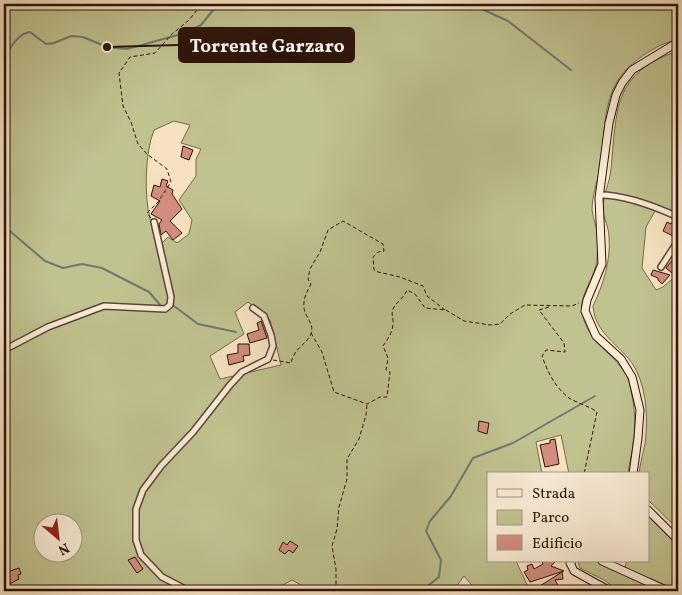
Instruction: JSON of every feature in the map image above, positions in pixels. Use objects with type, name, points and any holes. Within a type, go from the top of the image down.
[{"type":"street","points":[[633,472],[640,410],[632,377],[621,359],[596,336],[588,322],[585,311],[587,300],[602,264],[600,194],[609,123],[616,95],[632,70],[678,42]]},
{"type":"street","points":[[600,194],[614,195],[678,217]]},
{"type":"street","points":[[4,350],[48,327],[104,306],[165,309],[170,305],[171,297],[154,222]]},
{"type":"street","points":[[661,267],[678,242]]},
{"type":"street","points":[[190,591],[162,577],[141,555],[136,540],[136,509],[143,490],[160,466],[193,432],[230,385],[242,372],[268,359],[272,346],[271,335],[264,316],[252,308]]},
{"type":"street","points":[[650,512],[678,540]]},
{"type":"street","points":[[571,562],[574,572],[610,591]]},
{"type":"street","points":[[604,562],[668,591]]},
{"type":"path","points":[[154,222],[146,213],[158,202],[171,182],[167,169],[147,154],[138,144],[131,122],[123,106],[119,73],[130,57],[154,53],[189,20],[202,4]]},
{"type":"path","points":[[268,359],[291,363],[292,354],[311,334],[312,327],[304,308],[305,295],[311,284],[308,279],[310,269],[320,252],[328,230],[343,221],[383,244],[384,251],[378,252],[373,257],[374,270],[400,277],[422,286],[427,296],[464,321],[490,325],[500,324],[510,314],[525,305],[572,306],[587,300]]},
{"type":"path","points":[[311,334],[322,352],[334,392],[367,404],[380,397],[387,397],[390,372],[386,370],[388,358],[383,346],[394,322],[391,314],[394,306],[405,296],[407,290],[415,294],[425,308],[446,310]]},
{"type":"path","points":[[552,306],[539,310],[564,343],[565,352],[546,350],[542,356],[550,377],[570,399],[588,406],[597,412],[584,472]]},
{"type":"path","points":[[336,591],[335,562],[332,546],[337,529],[339,507],[347,479],[347,459],[359,439],[367,404]]},
{"type":"green space","points":[[4,4],[678,4],[678,39],[660,46],[639,58],[626,70],[617,82],[611,95],[607,109],[600,168],[592,204],[598,239],[597,259],[581,307],[589,332],[623,370],[629,383],[635,424],[628,472],[569,472],[561,435],[536,442],[542,472],[487,472],[487,562],[516,562],[530,591],[477,591],[464,576],[453,591],[320,591],[313,588],[309,591],[301,591],[301,585],[292,580],[283,585],[281,591],[4,591]],"holes":[[[174,121],[190,125],[181,143],[201,149],[196,159],[196,176],[179,200],[192,220],[189,234],[177,243],[168,237],[160,245],[152,226],[146,187],[147,162],[151,139],[154,130]],[[248,302],[270,320],[281,365],[220,379],[210,356],[244,334],[235,312]]]},
{"type":"green space","points":[[678,51],[678,218],[655,211],[646,227],[642,268],[656,290],[663,287],[678,274],[678,529],[650,502],[650,472],[639,472],[645,444],[646,407],[643,389],[637,372],[632,363],[599,326],[593,306],[603,281],[609,255],[609,234],[603,205],[610,174],[617,112],[629,82],[641,70],[656,60]]},
{"type":"green space","points":[[650,517],[678,546],[678,591],[626,570],[656,591],[619,591],[604,580],[580,568],[578,562],[605,562],[624,569],[627,562],[650,562]]},
{"type":"building","points":[[183,146],[193,150],[189,160],[181,157]]},
{"type":"building","points":[[162,179],[168,181],[166,186],[173,190],[172,194],[182,209],[170,221],[182,233],[173,240],[166,231],[161,235],[159,224],[162,220],[151,214],[160,201],[151,196],[154,185],[160,187]]},
{"type":"building","points":[[673,221],[678,225],[675,237],[663,231],[667,222],[671,224]]},
{"type":"building","points":[[678,253],[678,268],[672,273],[666,268]]},
{"type":"building","points":[[653,270],[670,275],[662,284],[658,278],[651,275]]},
{"type":"building","points":[[261,321],[267,338],[250,343],[247,334],[259,330],[257,323]]},
{"type":"building","points":[[238,344],[249,344],[250,355],[243,356],[244,361],[229,365],[227,355],[238,353]]},
{"type":"building","points":[[479,421],[489,423],[487,434],[478,431]]},
{"type":"building","points":[[555,439],[559,464],[545,467],[540,445],[550,443],[550,440]]},
{"type":"building","points":[[290,541],[298,546],[293,553],[289,550],[285,554],[279,550],[283,542],[287,545]]},
{"type":"building","points":[[135,557],[143,569],[137,573],[128,560]]},
{"type":"building","points":[[542,562],[555,562],[551,566],[564,571],[530,582],[524,572],[528,570],[527,566],[532,564],[534,569],[543,564]]},
{"type":"building","points":[[19,568],[21,574],[18,575],[19,579],[4,587],[4,573]]},
{"type":"building","points":[[562,572],[563,579],[555,580],[560,589],[554,591],[532,591]]},
{"type":"waterway","points":[[4,58],[18,38],[30,32],[46,44],[71,36],[83,37],[107,47],[127,49],[185,33],[201,25],[218,4]]},
{"type":"waterway","points":[[471,4],[508,21],[571,70]]},
{"type":"waterway","points":[[4,226],[45,261],[63,268],[82,264],[102,268],[149,292],[162,307]]},
{"type":"waterway","points":[[174,306],[198,324],[236,332]]},
{"type":"waterway","points":[[421,591],[439,577],[441,560],[426,531],[430,521],[451,496],[473,458],[513,443],[595,396]]},
{"type":"place","name":"Torrente Garzaro","points":[[107,47]]}]
